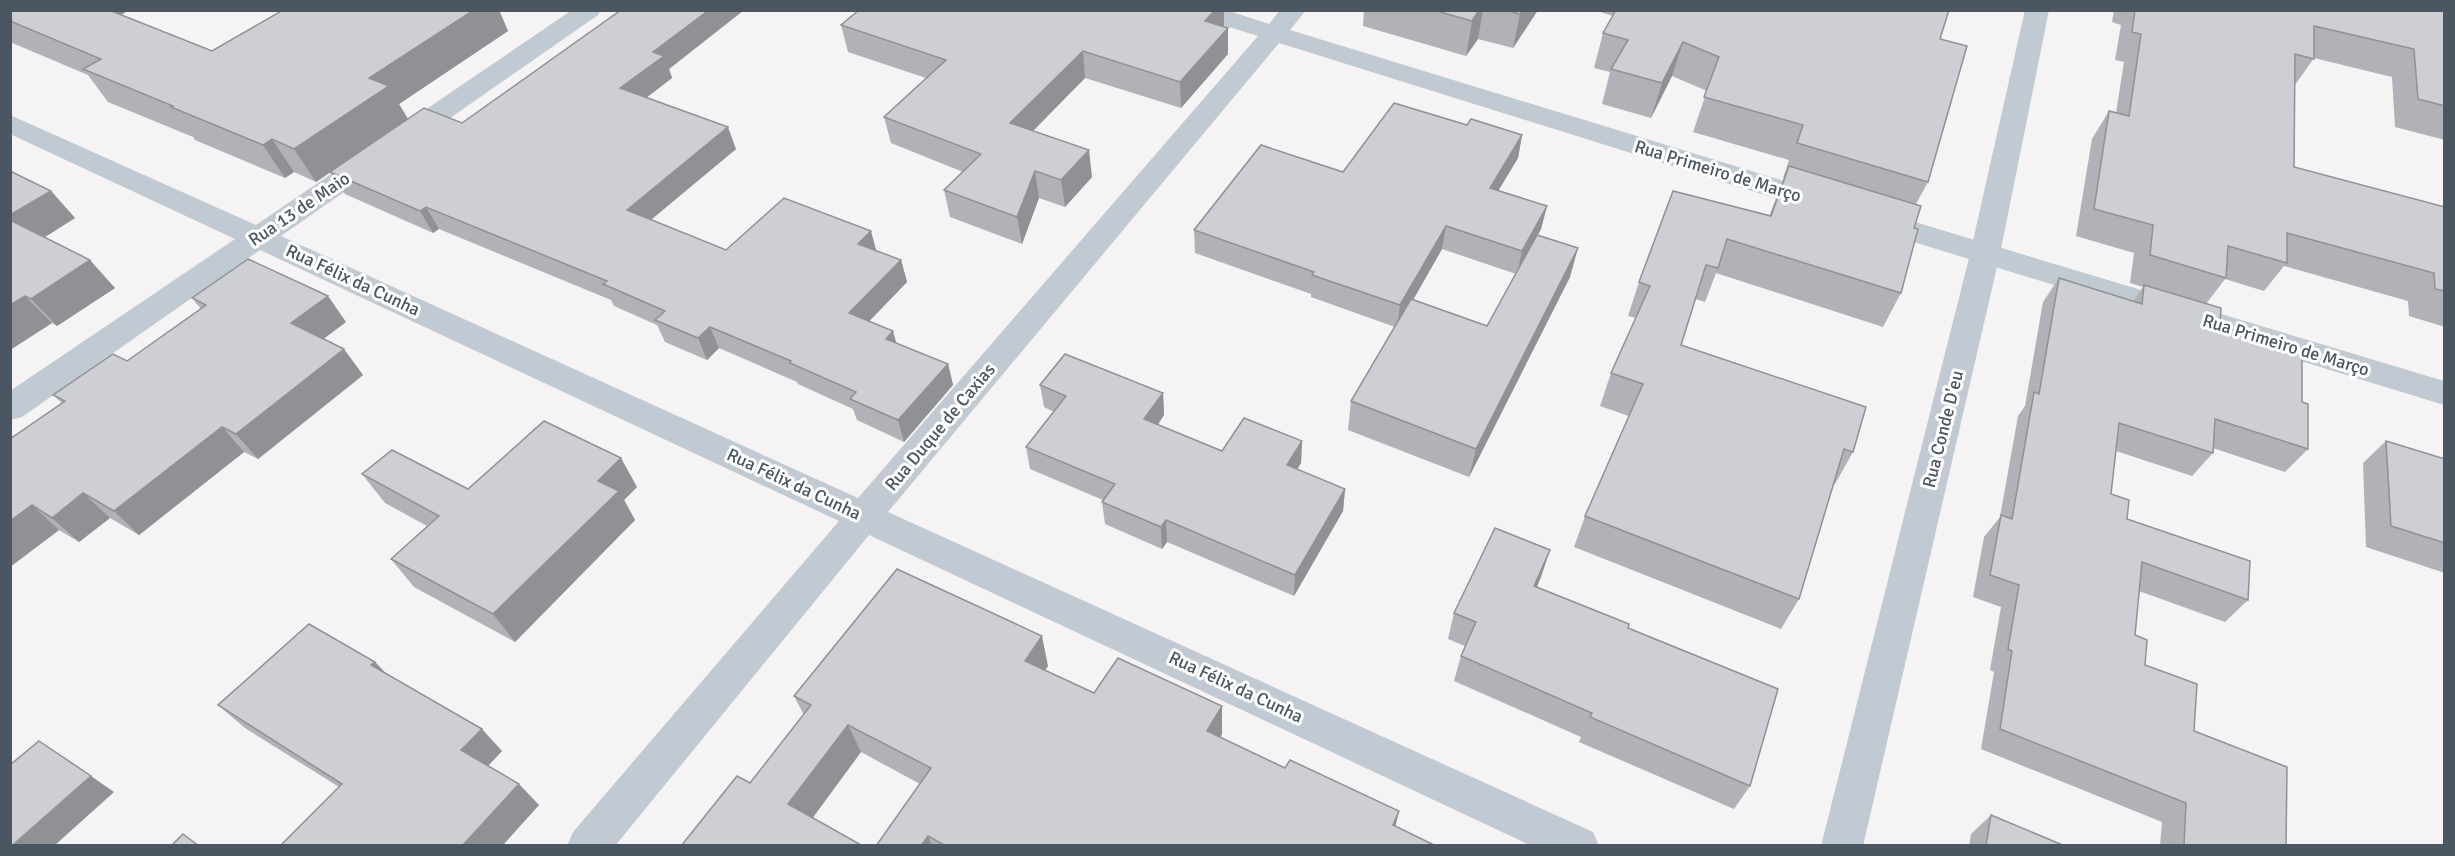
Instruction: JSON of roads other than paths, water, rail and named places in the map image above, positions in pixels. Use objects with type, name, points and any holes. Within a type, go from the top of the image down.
[{"type":"street","name":"Rua 13 de Maio","points":[[10,408],[589,10]]},
{"type":"street","name":"Rua Primeiro de Março","points":[[1199,10],[1285,22],[1985,254],[2445,393]]},
{"type":"street","name":"Rua Conde D'eu","points":[[1842,846],[1985,254],[2037,10]]},
{"type":"street","name":"Rua Duque de Caxias","points":[[588,846],[864,516],[1285,22]]},
{"type":"street","name":"Rua Félix da Cunha","points":[[10,123],[1578,846]]}]
